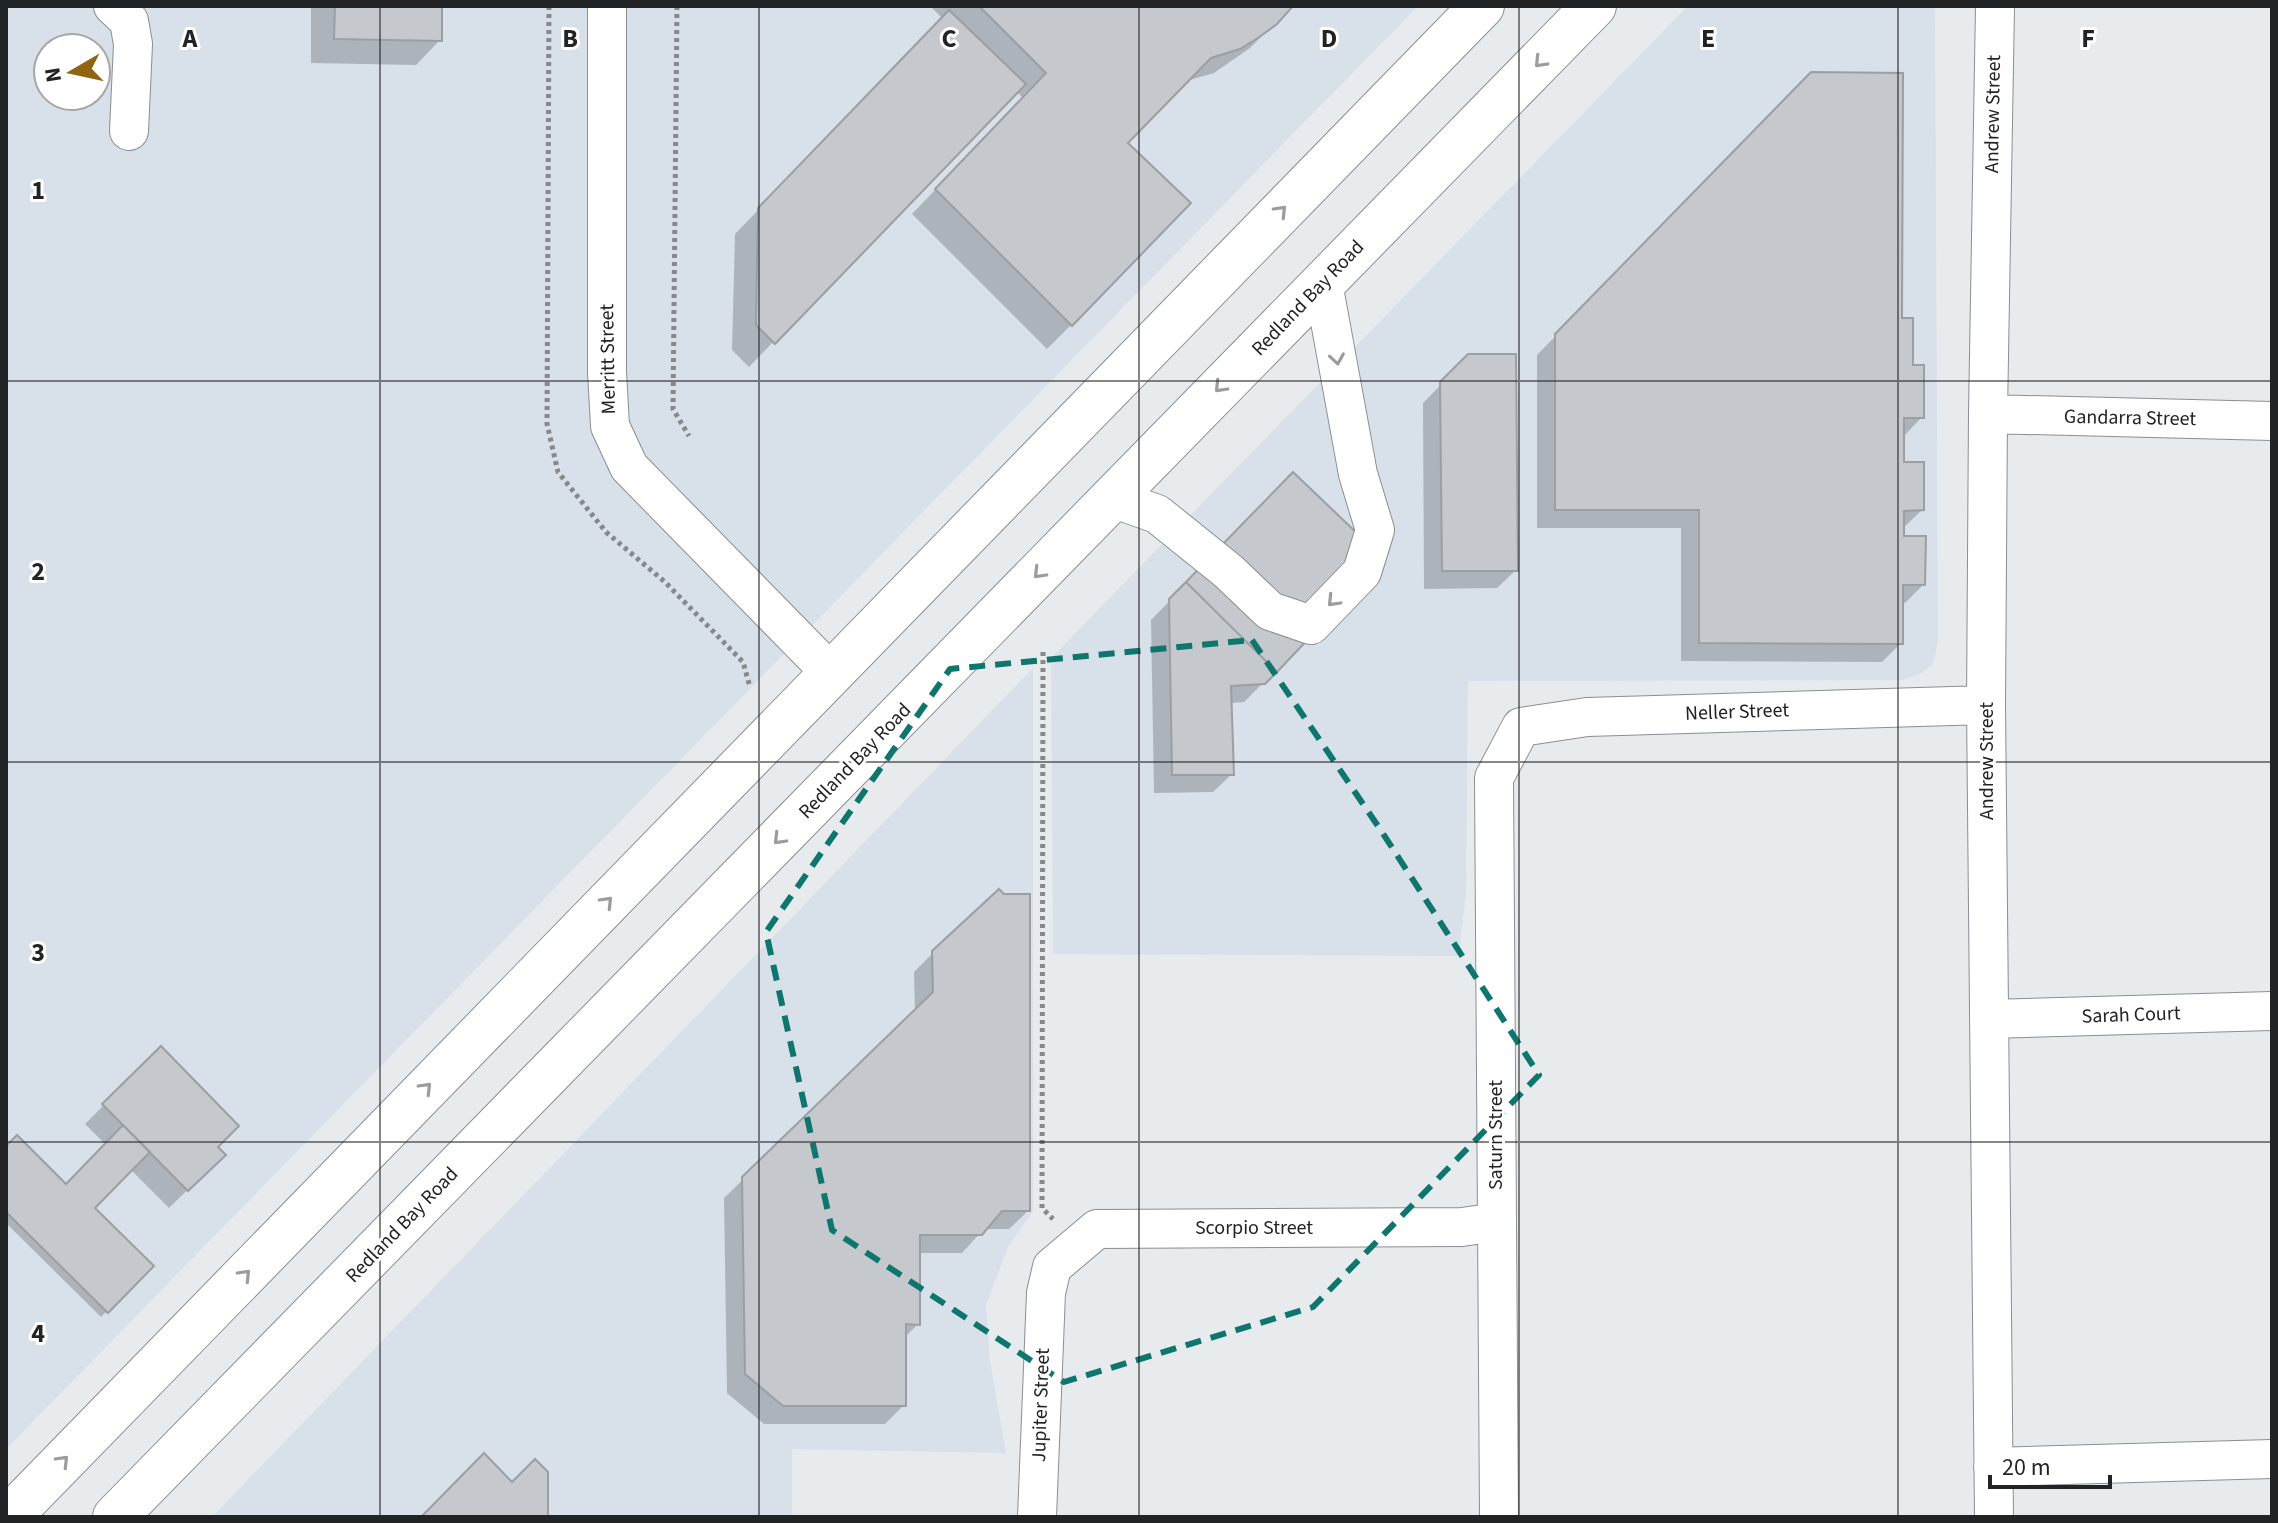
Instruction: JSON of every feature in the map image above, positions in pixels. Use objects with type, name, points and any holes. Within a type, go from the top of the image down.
[{"type":"main road","points":[[9,1517],[1482,6]]},
{"type":"main road","name":"Redland Bay Road","points":[[115,1517],[1594,6]]},
{"type":"street","points":[[113,6],[129,21],[133,44],[129,131]]},
{"type":"street","name":"Merritt Street","points":[[607,6],[607,372],[610,426],[629,467],[831,673]]},
{"type":"street","name":"Andrew Street","points":[[1994,1517],[1986,705],[1995,6]]},
{"type":"street","points":[[1112,498],[1157,514],[1228,571],[1270,611],[1311,625],[1362,572],[1375,530],[1358,474],[1323,283]]},
{"type":"street","name":"Gandarra Street","points":[[1988,414],[2272,421]]},
{"type":"street","name":"Neller Street","points":[[1506,756],[1521,727],[1587,717],[1986,705]]},
{"type":"street","name":"Saturn Street","points":[[1499,1517],[1494,778],[1506,756]]},
{"type":"street","name":"Sarah Court","points":[[1989,1019],[2272,1011]]},
{"type":"street","name":"Scorpio Street","points":[[1046,1293],[1052,1267],[1097,1229],[1462,1227],[1497,1222]]},
{"type":"street","name":"Jupiter Street","points":[[1037,1517],[1046,1293]]},
{"type":"street","points":[[1993,1467],[2272,1459]]},
{"type":"path","points":[[677,6],[673,409],[689,436]]},
{"type":"path","points":[[1043,652],[1042,1208],[1077,1246]]},
{"type":"highlighted area","points":[[1252,640],[1382,832],[1539,1075],[1313,1307],[1064,1382],[832,1230],[766,932],[950,669]]},
{"type":"shaded area","points":[[6,6],[1418,6],[6,1449]]},
{"type":"shaded area","points":[[1688,6],[1935,6],[1938,642],[1933,664],[1920,674],[1902,680],[1468,681],[1466,891],[1459,956],[1053,954],[1051,658]]},
{"type":"shaded area","points":[[1033,668],[1033,1211],[1008,1247],[986,1305],[990,1361],[1006,1453],[792,1449],[792,1517],[212,1517]]},
{"type":"building","points":[[335,6],[442,6],[442,41],[334,39]]},
{"type":"building","points":[[979,6],[1293,6],[1277,24],[1258,38],[1240,49],[1211,58],[1128,143],[1191,203],[1072,326],[935,189],[1046,73]]},
{"type":"building","points":[[949,10],[1026,84],[775,344],[756,325],[758,208]]},
{"type":"building","points":[[1811,72],[1903,73],[1902,318],[1913,318],[1913,365],[1924,365],[1924,418],[1904,418],[1904,462],[1924,462],[1924,510],[1904,511],[1904,536],[1926,536],[1925,585],[1903,585],[1903,644],[1699,643],[1699,510],[1555,510],[1555,334]]},
{"type":"building","points":[[1468,354],[1516,354],[1518,571],[1442,571],[1440,382]]},
{"type":"building","points":[[1293,472],[1384,559],[1277,672],[1186,582]]},
{"type":"building","points":[[1186,582],[1277,672],[1265,684],[1231,686],[1234,775],[1172,775],[1169,599]]},
{"type":"building","points":[[999,889],[1004,894],[1030,894],[1030,1211],[1002,1211],[982,1235],[920,1235],[920,1325],[906,1324],[906,1406],[783,1406],[745,1374],[742,1177],[933,992],[932,951]]},
{"type":"building","points":[[161,1046],[239,1126],[218,1147],[226,1155],[188,1191],[102,1104]]},
{"type":"building","points":[[123,1125],[150,1152],[95,1208],[154,1266],[108,1313],[6,1212],[6,1146],[17,1135],[66,1184]]},
{"type":"building","points":[[484,1453],[512,1482],[535,1459],[548,1472],[548,1517],[421,1517]]}]
